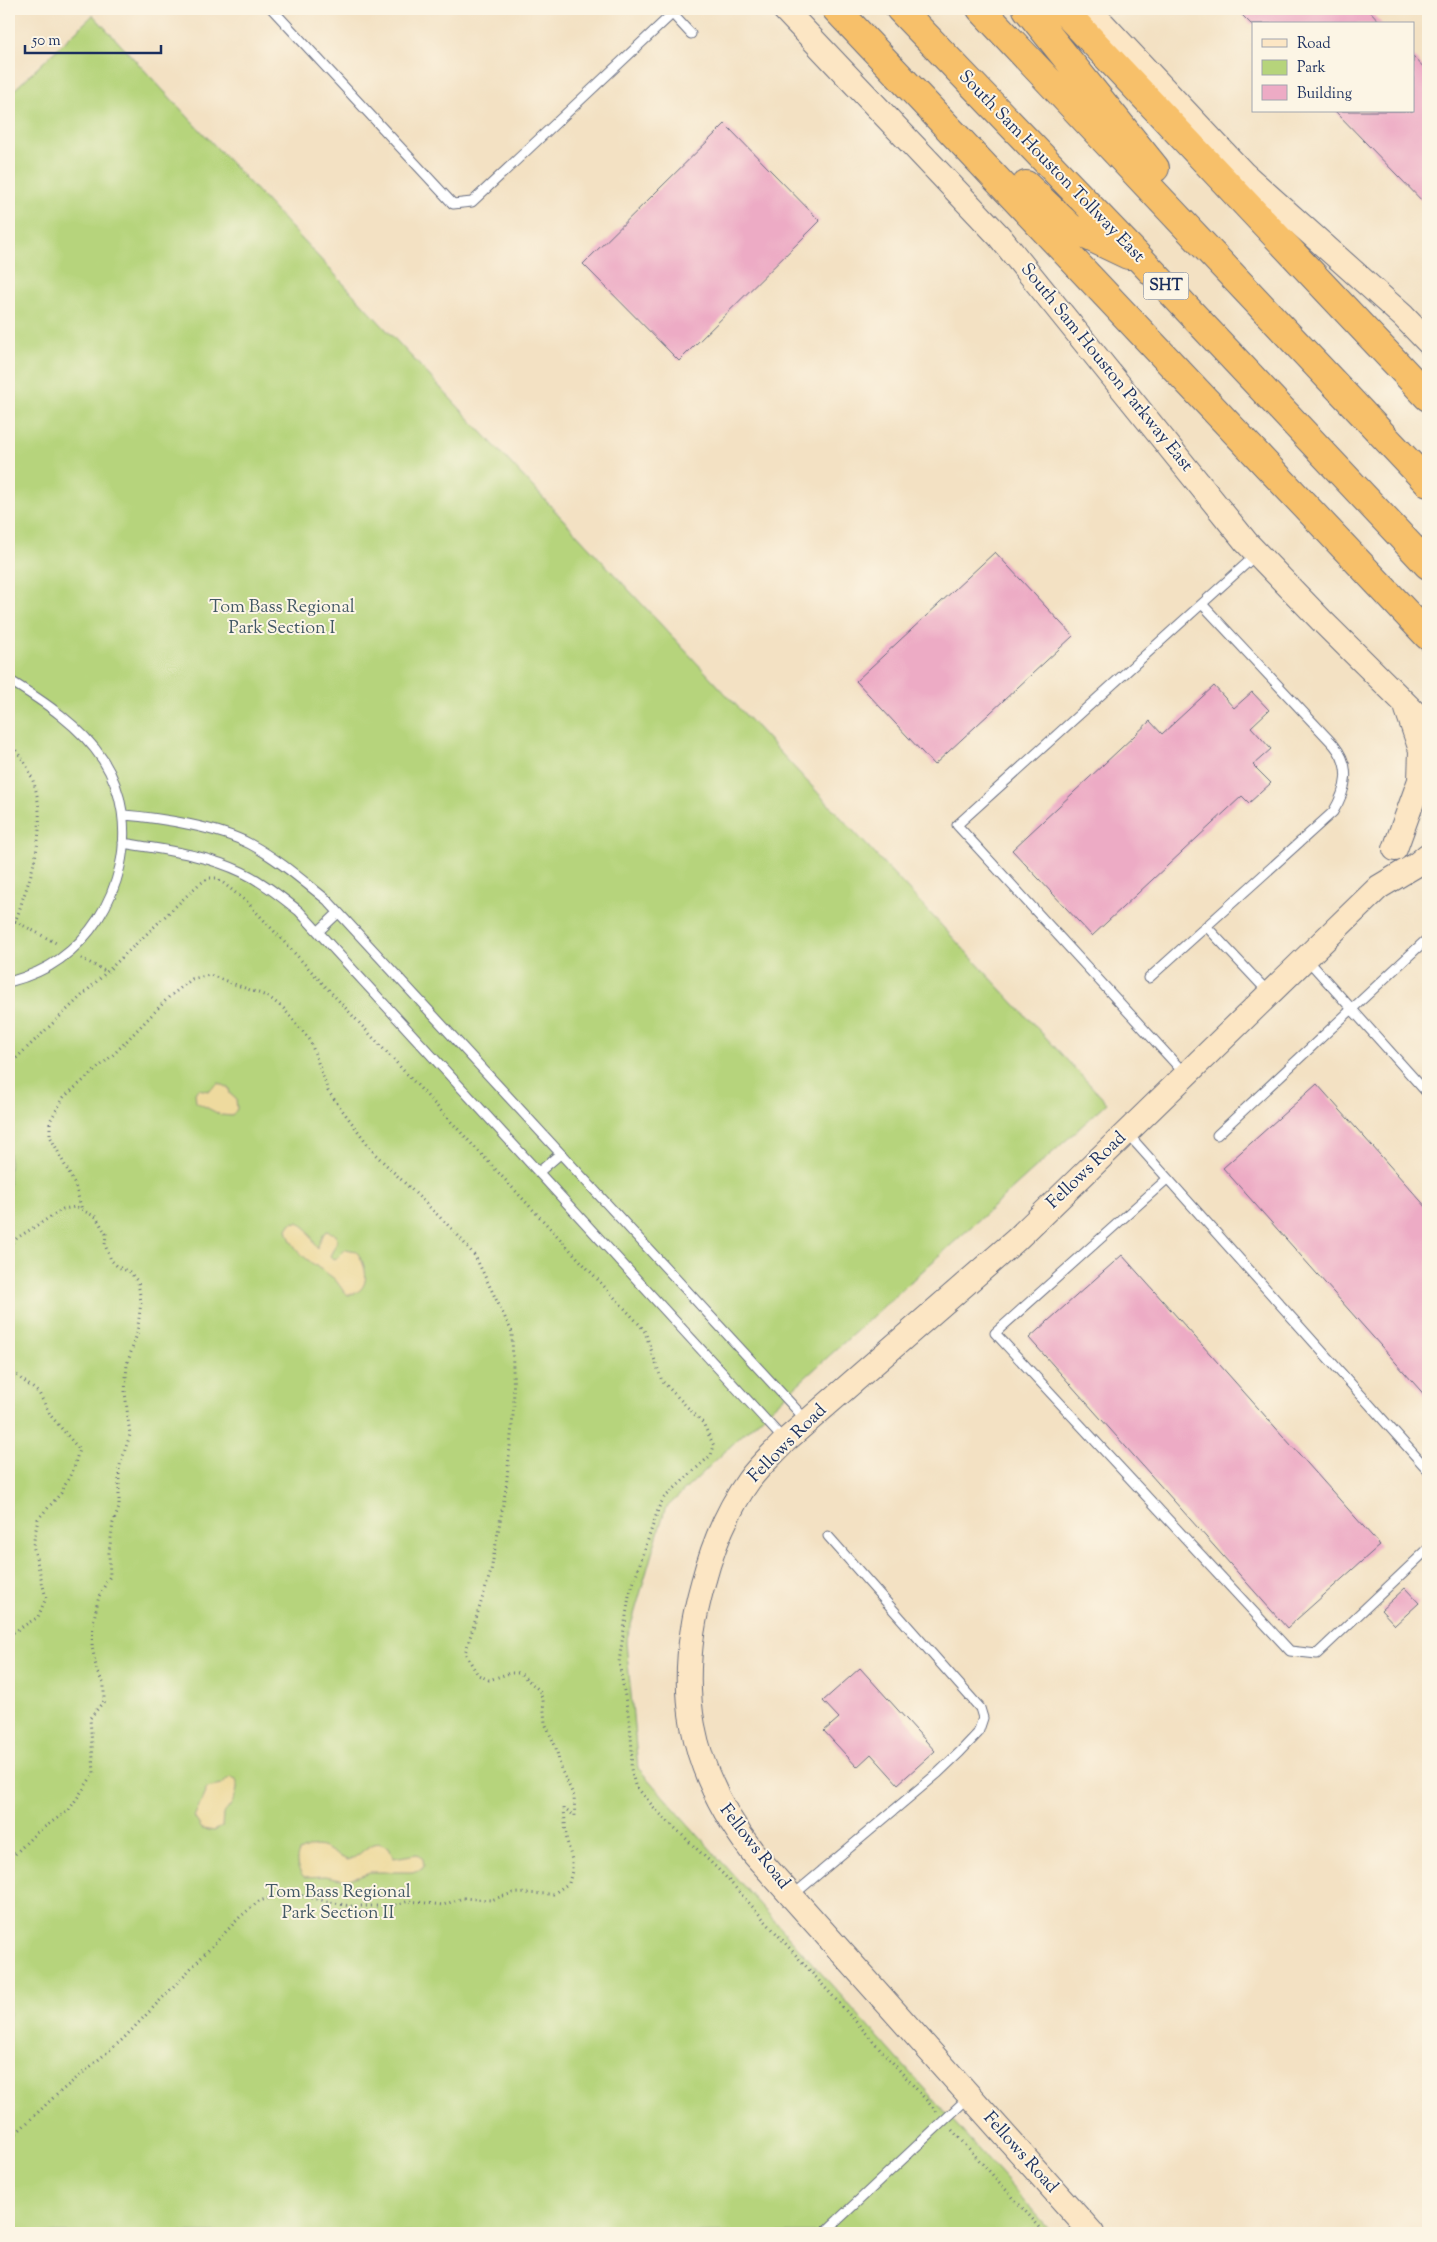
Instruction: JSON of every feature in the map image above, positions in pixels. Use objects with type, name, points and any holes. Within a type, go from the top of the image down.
[{"type":"highway","points":[[836,9],[1428,636]]},
{"type":"highway","points":[[858,9],[1010,170],[1071,228],[1144,263]]},
{"type":"highway","name":"South Sam Houston Tollway East","points":[[900,9],[1144,263],[1428,565]]},
{"type":"highway","points":[[981,9],[1428,483]]},
{"type":"highway","points":[[1027,9],[1118,124],[1208,230],[1428,479]]},
{"type":"highway","points":[[1062,9],[1428,397]]},
{"type":"street","name":"South Sam Houston Parkway East","points":[[784,9],[999,236],[1257,554],[1428,726]]},
{"type":"street","points":[[1089,9],[1243,173],[1403,316],[1428,342]]},
{"type":"street","points":[[1395,849],[1420,780],[1422,750],[1405,703]]},
{"type":"street","name":"Fellows Road","points":[[1379,887],[1395,849],[1428,809]]},
{"type":"street","name":"Fellows Road","points":[[1092,2233],[754,1854],[719,1804],[697,1748],[692,1724],[689,1689],[690,1641],[695,1612],[721,1527],[750,1478],[785,1441],[1016,1240],[1379,887],[1424,860]]},
{"type":"lane","points":[[272,9],[453,204],[472,202],[670,11],[691,34]]},
{"type":"lane","points":[[1186,1074],[957,825],[1257,554]]},
{"type":"lane","points":[[1149,978],[1333,812],[1340,800],[1346,782],[1346,767],[1342,754],[1202,604]]},
{"type":"lane","points":[[9,680],[51,708],[82,735],[103,760],[116,786],[124,815],[123,843],[118,876],[110,899],[98,922],[60,960],[31,975],[9,982]]},
{"type":"lane","points":[[124,815],[154,817],[220,833],[248,843],[277,860],[327,900],[807,1422]]},
{"type":"lane","points":[[123,843],[192,855],[242,872],[270,889],[299,911],[785,1441]]},
{"type":"lane","points":[[319,931],[338,913]]},
{"type":"lane","points":[[1206,926],[1269,993]]},
{"type":"lane","points":[[1217,1135],[1428,938]]},
{"type":"lane","points":[[1306,958],[1428,1094]]},
{"type":"lane","points":[[1126,1133],[1428,1470]]},
{"type":"lane","points":[[539,1172],[560,1154]]},
{"type":"lane","points":[[1167,1179],[995,1333],[1290,1651],[1317,1654],[1428,1549]]},
{"type":"lane","points":[[792,1897],[938,1773],[978,1733],[983,1718],[980,1708],[828,1536]]},
{"type":"lane","points":[[824,2233],[970,2096]]},
{"type":"path","points":[[9,743],[16,750],[32,776],[39,800],[40,839],[26,890],[15,921],[9,930]]},
{"type":"path","points":[[9,1065],[198,884],[209,878],[217,878],[247,902],[640,1325],[645,1332],[662,1381],[703,1423],[714,1446],[710,1455],[662,1502],[629,1596],[619,1662],[630,1725],[632,1749],[630,1769],[635,1785],[657,1811],[723,1874],[1045,2233]]},
{"type":"path","points":[[9,2140],[53,2098],[123,2039],[240,1917],[260,1901],[278,1896],[299,1895],[349,1906],[394,1906],[409,1901],[442,1905],[463,1898],[491,1900],[513,1893],[522,1895],[530,1892],[544,1895],[562,1890],[569,1883],[572,1871],[572,1860],[566,1836],[564,1808],[576,1816],[576,1806],[574,1796],[561,1769],[556,1748],[545,1724],[543,1700],[539,1690],[520,1673],[510,1673],[490,1680],[478,1676],[465,1653],[495,1551],[506,1488],[514,1405],[512,1332],[475,1256],[455,1232],[374,1154],[328,1091],[310,1040],[284,1008],[269,997],[210,975],[192,979],[181,986],[138,1027],[114,1054],[64,1097],[56,1108],[50,1121],[50,1136],[75,1185],[82,1210]]},
{"type":"path","points":[[9,1246],[17,1238],[63,1209],[76,1207],[96,1217],[106,1234],[105,1246],[111,1260],[118,1267],[130,1272],[138,1282],[141,1302],[137,1334],[127,1364],[125,1392],[130,1436],[120,1468],[119,1508],[113,1523],[109,1553],[110,1576],[99,1596],[93,1622],[92,1646],[97,1672],[104,1684],[104,1701],[90,1718],[94,1773],[69,1810],[36,1833],[9,1860]]},
{"type":"path","points":[[9,1370],[39,1393],[51,1416],[79,1449],[74,1468],[61,1492],[38,1519],[33,1545],[46,1598],[38,1617],[9,1635]]},
{"type":"green space","points":[[93,15],[1107,1103],[740,1437],[665,1509],[626,1642],[638,1768],[1053,2233],[9,2233],[9,95]]},
{"type":"sand","points":[[219,1083],[229,1088],[230,1094],[236,1099],[237,1109],[232,1116],[221,1115],[196,1102],[195,1093],[198,1089],[208,1091]]},
{"type":"sand","points":[[298,1222],[307,1229],[317,1248],[324,1233],[327,1231],[336,1235],[337,1242],[330,1256],[333,1259],[337,1258],[346,1249],[356,1251],[363,1264],[366,1278],[361,1289],[356,1293],[348,1295],[334,1279],[311,1263],[293,1245],[287,1229],[291,1223]]},
{"type":"sand","points":[[230,1777],[236,1779],[237,1788],[232,1803],[223,1814],[222,1827],[214,1831],[202,1829],[194,1817],[207,1788],[221,1785]]},
{"type":"sand","points":[[378,1843],[389,1847],[394,1858],[417,1854],[423,1859],[424,1866],[422,1869],[412,1872],[370,1872],[346,1880],[326,1876],[304,1877],[297,1865],[299,1852],[315,1846],[325,1848],[348,1860],[373,1844]]},
{"type":"building","points":[[1236,9],[1368,9],[1380,22],[1252,22],[1251,24]]},
{"type":"building","points":[[1414,57],[1428,72],[1428,207],[1336,112],[1414,112]]},
{"type":"building","points":[[725,124],[820,221],[679,361],[583,264]]},
{"type":"building","points":[[995,552],[1073,636],[934,765],[856,681]]},
{"type":"building","points":[[1214,686],[1234,708],[1252,692],[1269,710],[1251,727],[1271,749],[1253,765],[1271,783],[1249,803],[1242,796],[1092,936],[1012,850],[1150,721],[1162,734]]},
{"type":"building","points":[[1317,1084],[1428,1209],[1428,1399],[1223,1168]]},
{"type":"building","points":[[1122,1255],[1380,1545],[1287,1628],[1029,1338]]},
{"type":"building","points":[[1405,1588],[1419,1603],[1395,1625],[1381,1610]]},
{"type":"building","points":[[860,1668],[935,1751],[898,1784],[871,1754],[857,1767],[824,1731],[839,1718],[823,1701]]},
{"type":"park label","name":"Tom Bass Regional Park Section I","points":[[282,618]]},
{"type":"park label","name":"Tom Bass Regional Park Section II","points":[[338,1904]]}]
